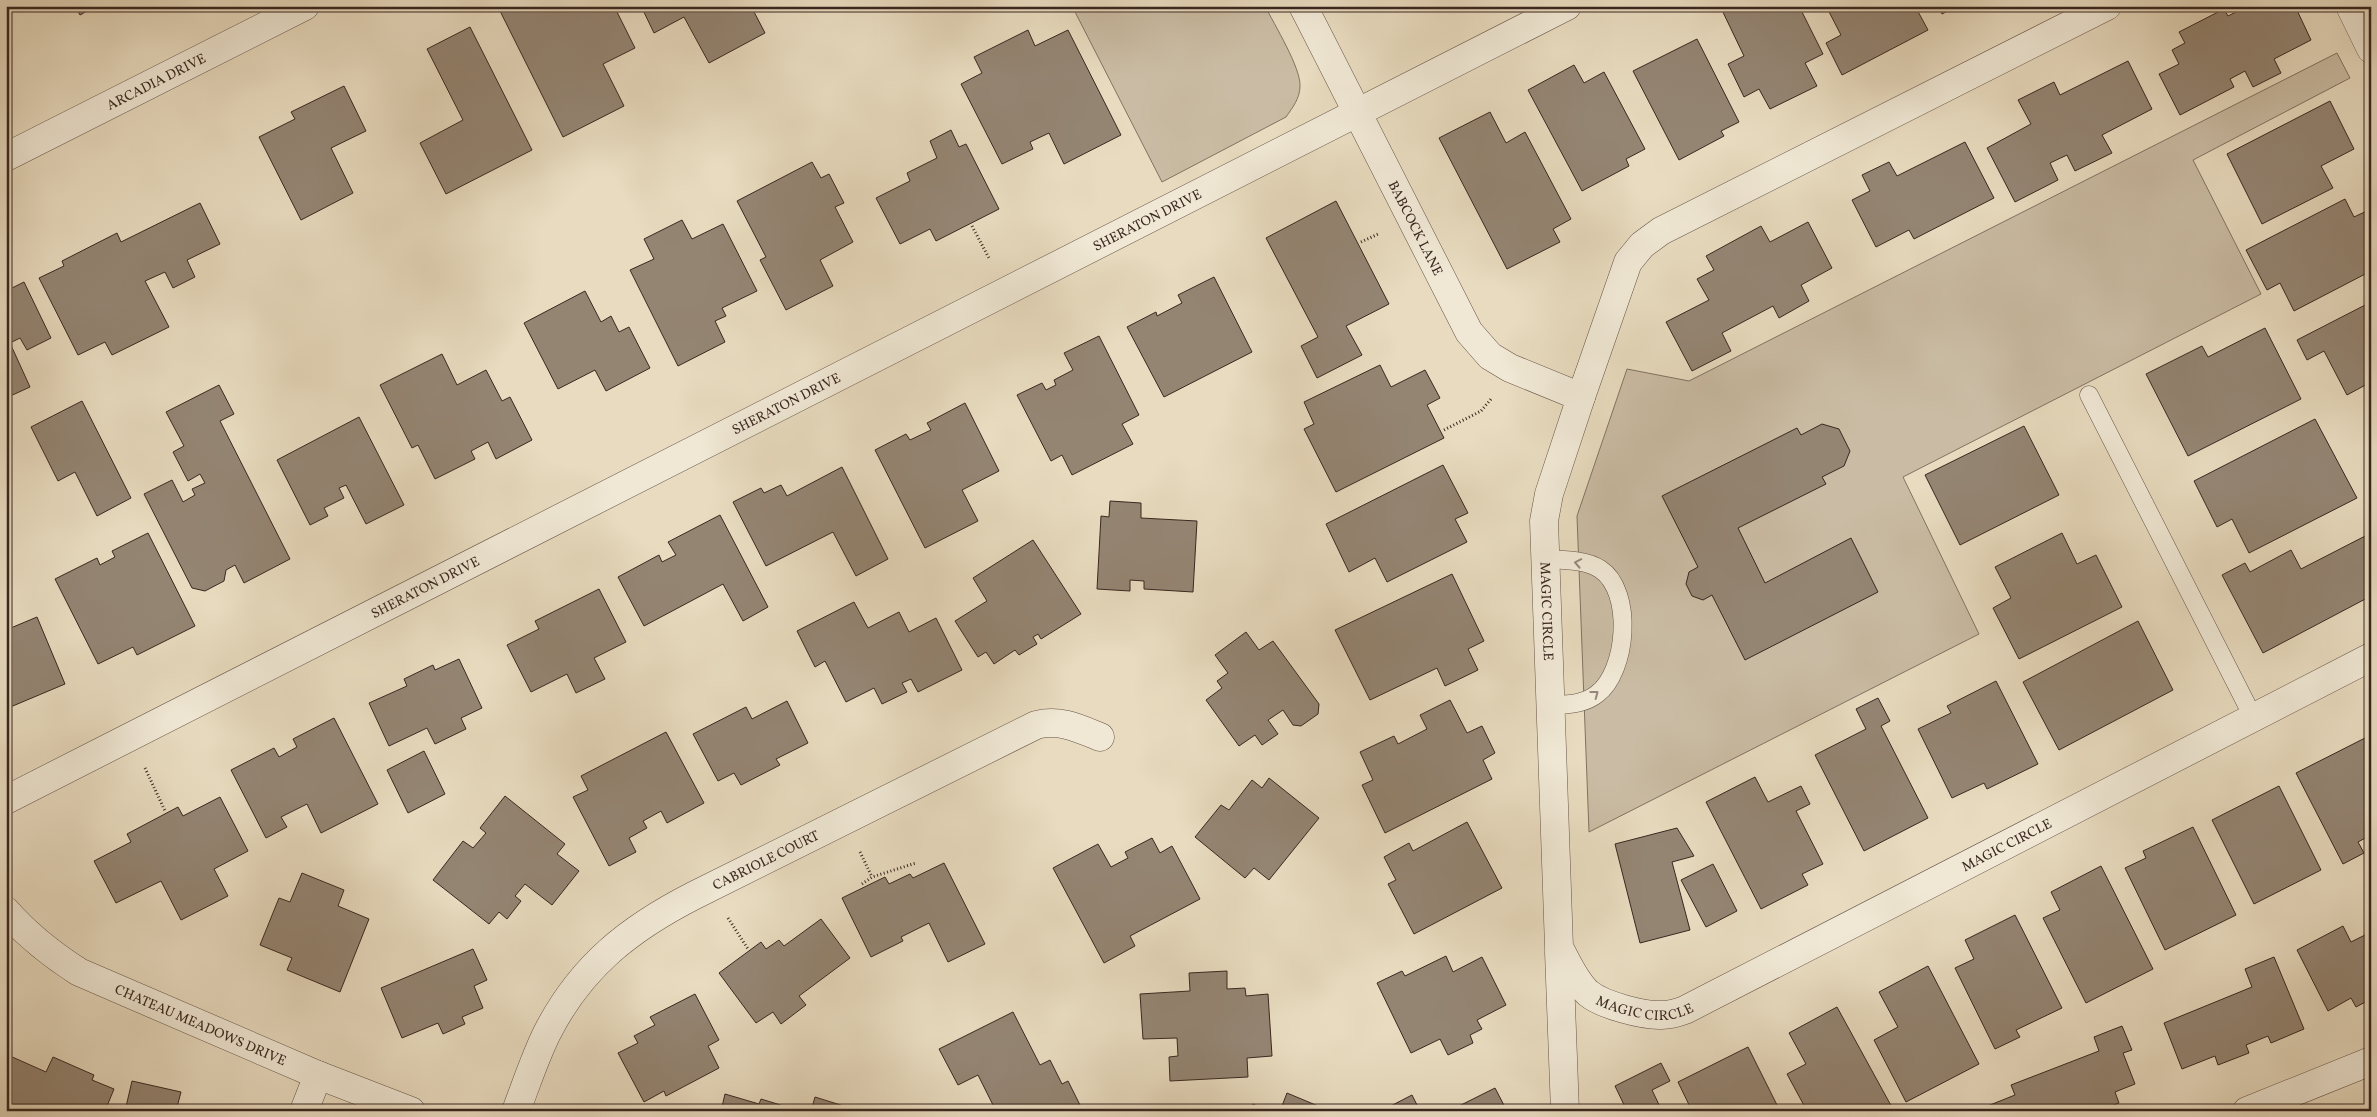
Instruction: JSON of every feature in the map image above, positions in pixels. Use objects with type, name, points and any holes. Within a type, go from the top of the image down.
[{"type":"street","name":"ARCADIA DRIVE","points":[[6,157],[305,6]]},
{"type":"street","name":"BABCOCK LANE","points":[[1303,6],[1469,332],[1490,356],[1510,368],[1580,396]]},
{"type":"street","name":"SHERATON DRIVE","points":[[6,800],[1567,6]]},
{"type":"street","name":"MAGIC CIRCLE","points":[[2107,6],[1661,231],[1642,245],[1628,262],[1580,396],[1547,500],[1544,521],[1549,706],[1559,947],[1579,982],[1598,1000],[1660,1016],[1678,1012],[2371,657]]},
{"type":"street","points":[[2350,6],[2371,49]]},
{"type":"street","name":"CABRIOLE COURT","points":[[516,1111],[546,1034],[573,991],[599,960],[624,937],[650,919],[1036,725],[1050,721],[1064,723],[1100,737]]},
{"type":"street","name":"CHATEAU MEADOWS DRIVE","points":[[6,911],[32,939],[52,955],[79,972],[318,1075],[411,1111]]},
{"type":"street","points":[[1559,947],[1566,1111]]},
{"type":"street","points":[[2247,1111],[2371,1061]]},
{"type":"street","points":[[304,1111],[318,1075]]},
{"type":"lane","points":[[2089,395],[2253,717]]},
{"type":"lane","points":[[1544,559],[1573,562],[1600,569],[1609,578],[1618,595],[1622,613],[1620,648],[1608,681],[1599,693],[1591,699],[1577,703],[1549,706]]},
{"type":"path","points":[[972,226],[992,262]]},
{"type":"path","points":[[1444,430],[1481,412],[1495,392]]},
{"type":"path","points":[[144,768],[165,811]]},
{"type":"path","points":[[859,852],[872,877]]},
{"type":"path","points":[[862,884],[872,877],[916,863]]},
{"type":"path","points":[[728,918],[748,949]]},
{"type":"shaded area","points":[[1072,6],[1265,6],[1286,46],[1299,78],[1300,90],[1294,106],[1286,117],[1162,182]]},
{"type":"shaded area","points":[[2337,53],[2350,78],[2193,160],[2261,294],[1903,477],[1979,634],[1589,832],[1577,516],[1627,369],[1689,381]]},
{"type":"building","points":[[75,6],[96,6],[80,15]]},
{"type":"building","points":[[506,6],[551,6],[554,11],[563,6],[614,6],[635,48],[603,64],[624,106],[563,137],[499,9]]},
{"type":"building","points":[[641,6],[751,6],[765,33],[709,63],[684,17],[654,33]]},
{"type":"building","points":[[1393,6],[1408,6],[1396,12]]},
{"type":"building","points":[[1720,6],[1799,6],[1823,54],[1805,63],[1817,86],[1770,109],[1759,89],[1744,97],[1728,64],[1744,56]]},
{"type":"building","points":[[1826,6],[1915,6],[1928,30],[1842,75],[1826,43],[1841,35]]},
{"type":"building","points":[[1938,6],[1957,6],[1942,14]]},
{"type":"building","points":[[2248,6],[2295,6],[2311,40],[2274,59],[2281,73],[2253,87],[2245,71],[2230,79],[2234,87],[2180,115],[2159,74],[2179,64],[2172,50],[2185,43],[2179,32],[2224,9],[2228,16]]},
{"type":"building","points":[[470,27],[532,150],[446,194],[420,143],[463,120],[427,49]]},
{"type":"building","points":[[1028,30],[1035,46],[1068,30],[1121,135],[1064,164],[1049,133],[1030,142],[1033,149],[1002,164],[961,84],[982,73],[974,57]]},
{"type":"building","points":[[1697,39],[1739,122],[1721,131],[1724,136],[1679,160],[1633,71]]},
{"type":"building","points":[[2128,61],[2152,109],[2102,135],[2112,153],[2075,171],[2067,155],[2050,163],[2058,180],[2015,202],[1987,148],[2031,124],[2018,100],[2054,82],[2060,95]]},
{"type":"building","points":[[1574,65],[1584,83],[1604,72],[1645,149],[1626,159],[1629,166],[1582,191],[1528,90]]},
{"type":"building","points":[[344,86],[366,131],[331,148],[353,193],[301,220],[259,137],[295,119],[291,112]]},
{"type":"building","points":[[2330,101],[2354,149],[2321,166],[2333,188],[2262,224],[2227,154]]},
{"type":"building","points":[[1490,112],[1506,143],[1525,132],[1571,219],[1553,229],[1560,242],[1507,269],[1439,138]]},
{"type":"building","points":[[951,130],[959,147],[966,144],[999,209],[936,241],[930,229],[900,244],[876,198],[910,181],[907,173],[937,158],[930,141]]},
{"type":"building","points":[[1965,142],[1994,198],[1914,239],[1909,230],[1876,247],[1852,200],[1870,191],[1862,175],[1889,162],[1897,176]]},
{"type":"building","points":[[812,162],[821,178],[829,174],[844,203],[835,207],[853,242],[820,260],[833,286],[786,310],[760,260],[766,257],[737,201]]},
{"type":"building","points":[[2345,199],[2354,217],[2371,209],[2371,271],[2294,311],[2280,283],[2267,290],[2246,250]]},
{"type":"building","points":[[1336,201],[1389,304],[1346,326],[1362,355],[1317,378],[1301,346],[1318,337],[1266,238]]},
{"type":"building","points":[[200,203],[220,244],[187,260],[195,277],[173,288],[165,272],[145,281],[169,327],[112,355],[105,342],[78,355],[39,278],[64,266],[62,261],[117,233],[121,242]]},
{"type":"building","points":[[682,220],[692,239],[723,224],[757,291],[722,308],[726,316],[715,321],[725,342],[678,366],[630,270],[654,259],[644,239]]},
{"type":"building","points":[[1808,222],[1832,268],[1801,285],[1809,301],[1779,318],[1773,306],[1722,333],[1731,351],[1692,371],[1666,322],[1709,300],[1697,279],[1714,270],[1706,256],[1761,226],[1770,242]]},
{"type":"building","points":[[1214,277],[1252,352],[1164,397],[1127,327],[1156,312],[1157,316],[1182,303],[1178,295]]},
{"type":"building","points":[[24,282],[51,338],[27,350],[20,338],[10,343],[30,387],[6,398],[6,291]]},
{"type":"building","points":[[585,291],[601,322],[611,316],[619,332],[629,327],[650,368],[606,391],[595,370],[558,389],[524,323]]},
{"type":"building","points":[[2371,302],[2371,382],[2347,395],[2324,351],[2307,360],[2297,340]]},
{"type":"building","points":[[2265,328],[2301,399],[2188,456],[2146,374],[2202,346],[2208,357]]},
{"type":"building","points":[[1099,336],[1139,415],[1122,424],[1133,444],[1072,475],[1062,455],[1051,461],[1017,395],[1042,383],[1046,390],[1056,385],[1054,380],[1073,370],[1064,353]]},
{"type":"building","points":[[442,354],[457,385],[486,370],[502,401],[510,397],[532,440],[496,459],[488,442],[471,451],[475,459],[435,479],[418,445],[412,448],[380,385]]},
{"type":"building","points":[[1380,365],[1391,387],[1425,370],[1440,398],[1427,405],[1444,438],[1336,492],[1304,429],[1314,424],[1304,402]]},
{"type":"building","points":[[219,385],[234,414],[220,421],[290,559],[244,583],[235,565],[226,570],[224,581],[205,591],[192,588],[144,494],[172,480],[183,502],[195,495],[192,489],[205,483],[200,474],[188,481],[173,452],[184,446],[166,412]]},
{"type":"building","points":[[82,401],[131,498],[97,516],[75,472],[58,481],[31,427]]},
{"type":"building","points":[[965,403],[999,471],[962,490],[978,521],[925,548],[875,450],[906,434],[910,440],[931,430],[927,423]]},
{"type":"building","points":[[359,417],[404,505],[366,524],[346,485],[339,488],[344,498],[324,508],[328,516],[310,525],[277,460]]},
{"type":"building","points":[[2315,419],[2357,498],[2249,553],[2232,519],[2217,527],[2194,481]]},
{"type":"building","points":[[1822,424],[1839,429],[1850,451],[1844,466],[1822,477],[1826,484],[1738,528],[1765,583],[1851,538],[1878,592],[1745,660],[1712,595],[1703,600],[1692,596],[1686,584],[1689,572],[1698,567],[1662,496],[1797,428],[1801,435]]},
{"type":"building","points":[[2024,426],[2059,495],[1960,545],[1925,475]]},
{"type":"building","points":[[2371,442],[2371,455],[2365,444]]},
{"type":"building","points":[[1443,465],[1468,513],[1455,519],[1467,542],[1387,582],[1375,558],[1349,572],[1326,524]]},
{"type":"building","points":[[842,467],[888,559],[856,576],[833,532],[766,566],[733,502],[761,488],[764,493],[781,485],[787,496]]},
{"type":"building","points":[[1110,501],[1141,503],[1141,518],[1197,521],[1193,592],[1144,589],[1144,581],[1130,580],[1130,591],[1097,589],[1101,516],[1109,517]]},
{"type":"building","points":[[720,515],[768,607],[743,621],[723,584],[644,626],[618,577],[659,555],[662,562],[676,555],[668,542]]},
{"type":"building","points":[[148,533],[195,626],[137,655],[133,647],[98,664],[55,579],[97,558],[100,565],[115,557],[112,551]]},
{"type":"building","points":[[2062,533],[2077,564],[2096,555],[2122,607],[2019,659],[1993,608],[2011,598],[1995,567]]},
{"type":"building","points":[[2371,533],[2371,596],[2263,653],[2222,575],[2245,563],[2250,572],[2291,550],[2301,569]]},
{"type":"building","points":[[1033,540],[1081,614],[1041,639],[1038,634],[1033,637],[1037,644],[1019,655],[1015,650],[994,664],[986,652],[978,657],[955,621],[987,601],[973,578]]},
{"type":"building","points":[[1452,574],[1484,641],[1468,649],[1478,670],[1445,686],[1437,668],[1370,700],[1335,630]]},
{"type":"building","points":[[599,589],[626,642],[594,658],[605,679],[576,693],[567,674],[531,692],[507,645],[539,629],[535,621]]},
{"type":"building","points":[[854,602],[868,628],[899,612],[909,632],[936,618],[962,670],[918,692],[911,679],[902,683],[907,692],[882,704],[874,688],[846,702],[825,661],[815,667],[797,631]]},
{"type":"building","points":[[37,617],[65,684],[8,708],[6,630]]},
{"type":"building","points":[[2138,621],[2173,690],[2059,750],[2023,682]]},
{"type":"building","points":[[1246,632],[1259,650],[1273,641],[1319,704],[1318,714],[1301,726],[1293,725],[1283,710],[1268,720],[1278,734],[1262,745],[1255,735],[1239,746],[1206,700],[1222,688],[1217,681],[1228,673],[1215,655]]},
{"type":"building","points":[[459,659],[482,708],[461,718],[466,729],[435,744],[427,728],[389,746],[369,703],[407,686],[404,679],[433,665],[435,670]]},
{"type":"building","points":[[1996,681],[2038,764],[1987,789],[1984,783],[1952,798],[1918,729],[1951,713],[1947,706]]},
{"type":"building","points":[[1878,698],[1890,721],[1881,726],[1928,818],[1864,851],[1815,755],[1866,729],[1856,709]]},
{"type":"building","points":[[1450,700],[1467,733],[1482,726],[1495,753],[1483,760],[1492,779],[1385,833],[1362,785],[1373,780],[1360,752],[1394,736],[1398,744],[1427,729],[1420,715]]},
{"type":"building","points":[[787,701],[808,743],[776,759],[780,765],[741,785],[734,773],[718,781],[693,734],[746,707],[752,719]]},
{"type":"building","points":[[334,718],[378,804],[321,833],[307,804],[281,817],[287,827],[266,838],[231,770],[274,748],[279,757],[297,747],[293,739]]},
{"type":"building","points":[[666,732],[704,803],[667,823],[661,811],[643,821],[647,828],[629,838],[636,852],[609,866],[573,797],[588,790],[581,776]]},
{"type":"building","points":[[2367,737],[2371,744],[2371,835],[2358,842],[2364,853],[2343,864],[2296,773]]},
{"type":"building","points":[[424,751],[445,794],[408,813],[387,770]]},
{"type":"building","points":[[1755,777],[1768,802],[1801,786],[1810,804],[1796,811],[1823,864],[1802,874],[1808,885],[1761,909],[1706,802]]},
{"type":"building","points":[[1269,778],[1319,818],[1269,880],[1254,868],[1245,878],[1195,837],[1221,805],[1229,810],[1252,780],[1262,788]]},
{"type":"building","points":[[2279,786],[2321,870],[2254,904],[2212,820]]},
{"type":"building","points":[[505,796],[565,844],[557,854],[579,871],[552,905],[525,884],[515,896],[521,901],[507,919],[499,912],[489,924],[433,880],[463,841],[473,848],[486,833],[480,828]]},
{"type":"building","points":[[220,797],[248,851],[214,869],[228,896],[181,920],[161,881],[116,903],[94,861],[131,842],[127,834],[178,807],[183,816]]},
{"type":"building","points":[[1467,822],[1502,888],[1414,934],[1388,884],[1396,880],[1384,857],[1409,843],[1413,851]]},
{"type":"building","points":[[2193,827],[2236,915],[2165,950],[2125,868],[2146,858],[2143,851]]},
{"type":"building","points":[[1677,828],[1694,856],[1672,862],[1690,930],[1640,943],[1615,844]]},
{"type":"building","points":[[1152,838],[1160,853],[1172,846],[1200,899],[1130,936],[1135,946],[1104,963],[1053,868],[1098,844],[1111,867],[1128,858],[1125,852]]},
{"type":"building","points":[[944,863],[985,944],[948,962],[929,923],[901,937],[903,941],[871,957],[842,898],[885,877],[889,884],[910,874],[913,878]]},
{"type":"building","points":[[1713,864],[1737,911],[1706,927],[1681,880]]},
{"type":"building","points":[[2101,866],[2153,969],[2086,1003],[2043,918],[2060,910],[2051,892]]},
{"type":"building","points":[[302,873],[344,890],[338,906],[369,919],[340,992],[287,970],[292,958],[260,945],[279,898],[290,902]]},
{"type":"building","points":[[2015,915],[2062,1008],[2016,1030],[2020,1037],[1995,1049],[1955,968],[1974,959],[1965,940]]},
{"type":"building","points":[[821,919],[850,958],[799,996],[806,1005],[781,1024],[773,1012],[756,1023],[719,973],[761,942],[766,949],[779,940],[784,946]]},
{"type":"building","points":[[2343,926],[2351,942],[2371,932],[2371,999],[2356,1007],[2351,998],[2328,1011],[2297,950]]},
{"type":"building","points":[[473,949],[487,980],[474,986],[483,1008],[462,1017],[465,1024],[443,1034],[438,1023],[402,1038],[381,988]]},
{"type":"building","points":[[1446,956],[1453,972],[1482,957],[1506,1005],[1477,1020],[1482,1029],[1470,1035],[1473,1043],[1448,1055],[1440,1039],[1411,1053],[1377,983],[1402,971],[1405,976]]},
{"type":"building","points":[[2274,957],[2304,1029],[2271,1043],[2268,1036],[2246,1045],[2249,1053],[2218,1065],[2215,1056],[2182,1069],[2164,1023],[2252,987],[2245,969]]},
{"type":"building","points":[[1928,966],[1979,1064],[1906,1102],[1874,1040],[1898,1027],[1879,992]]},
{"type":"building","points":[[1227,971],[1227,989],[1245,988],[1246,996],[1268,994],[1272,1056],[1247,1058],[1248,1077],[1170,1081],[1169,1057],[1178,1056],[1177,1038],[1143,1039],[1140,994],[1190,991],[1189,973]]},
{"type":"building","points":[[695,994],[719,1040],[708,1046],[719,1068],[666,1096],[664,1091],[644,1102],[618,1053],[638,1043],[634,1036],[655,1025],[650,1017]]},
{"type":"building","points":[[1837,1007],[1894,1111],[1807,1111],[1787,1074],[1806,1064],[1789,1033]]},
{"type":"building","points":[[1013,1012],[1040,1065],[1050,1060],[1062,1084],[1068,1081],[1081,1107],[1075,1111],[996,1111],[978,1075],[958,1085],[939,1049]]},
{"type":"building","points":[[2122,1026],[2132,1050],[2123,1053],[2135,1084],[2115,1092],[2119,1103],[2098,1111],[1975,1111],[2015,1095],[2011,1085],[2099,1051],[2094,1037]]},
{"type":"building","points":[[1748,1047],[1780,1111],[1692,1111],[1678,1082]]},
{"type":"building","points":[[10,1056],[46,1072],[53,1057],[94,1075],[92,1080],[114,1089],[105,1111],[21,1111],[6,1105],[6,1066]]},
{"type":"building","points":[[1661,1063],[1670,1081],[1652,1090],[1662,1111],[1627,1111],[1615,1086]]},
{"type":"building","points":[[132,1081],[181,1092],[176,1111],[125,1111]]},
{"type":"building","points":[[1495,1088],[1507,1111],[1449,1111]]},
{"type":"building","points":[[1287,1093],[1330,1111],[1280,1111]]},
{"type":"building","points":[[725,1094],[759,1104],[761,1099],[800,1111],[721,1111]]},
{"type":"building","points":[[1412,1095],[1420,1111],[1381,1111]]},
{"type":"building","points":[[815,1097],[847,1107],[846,1111],[811,1111]]},
{"type":"building","points":[[1253,1104],[1268,1111],[1250,1111]]}]
